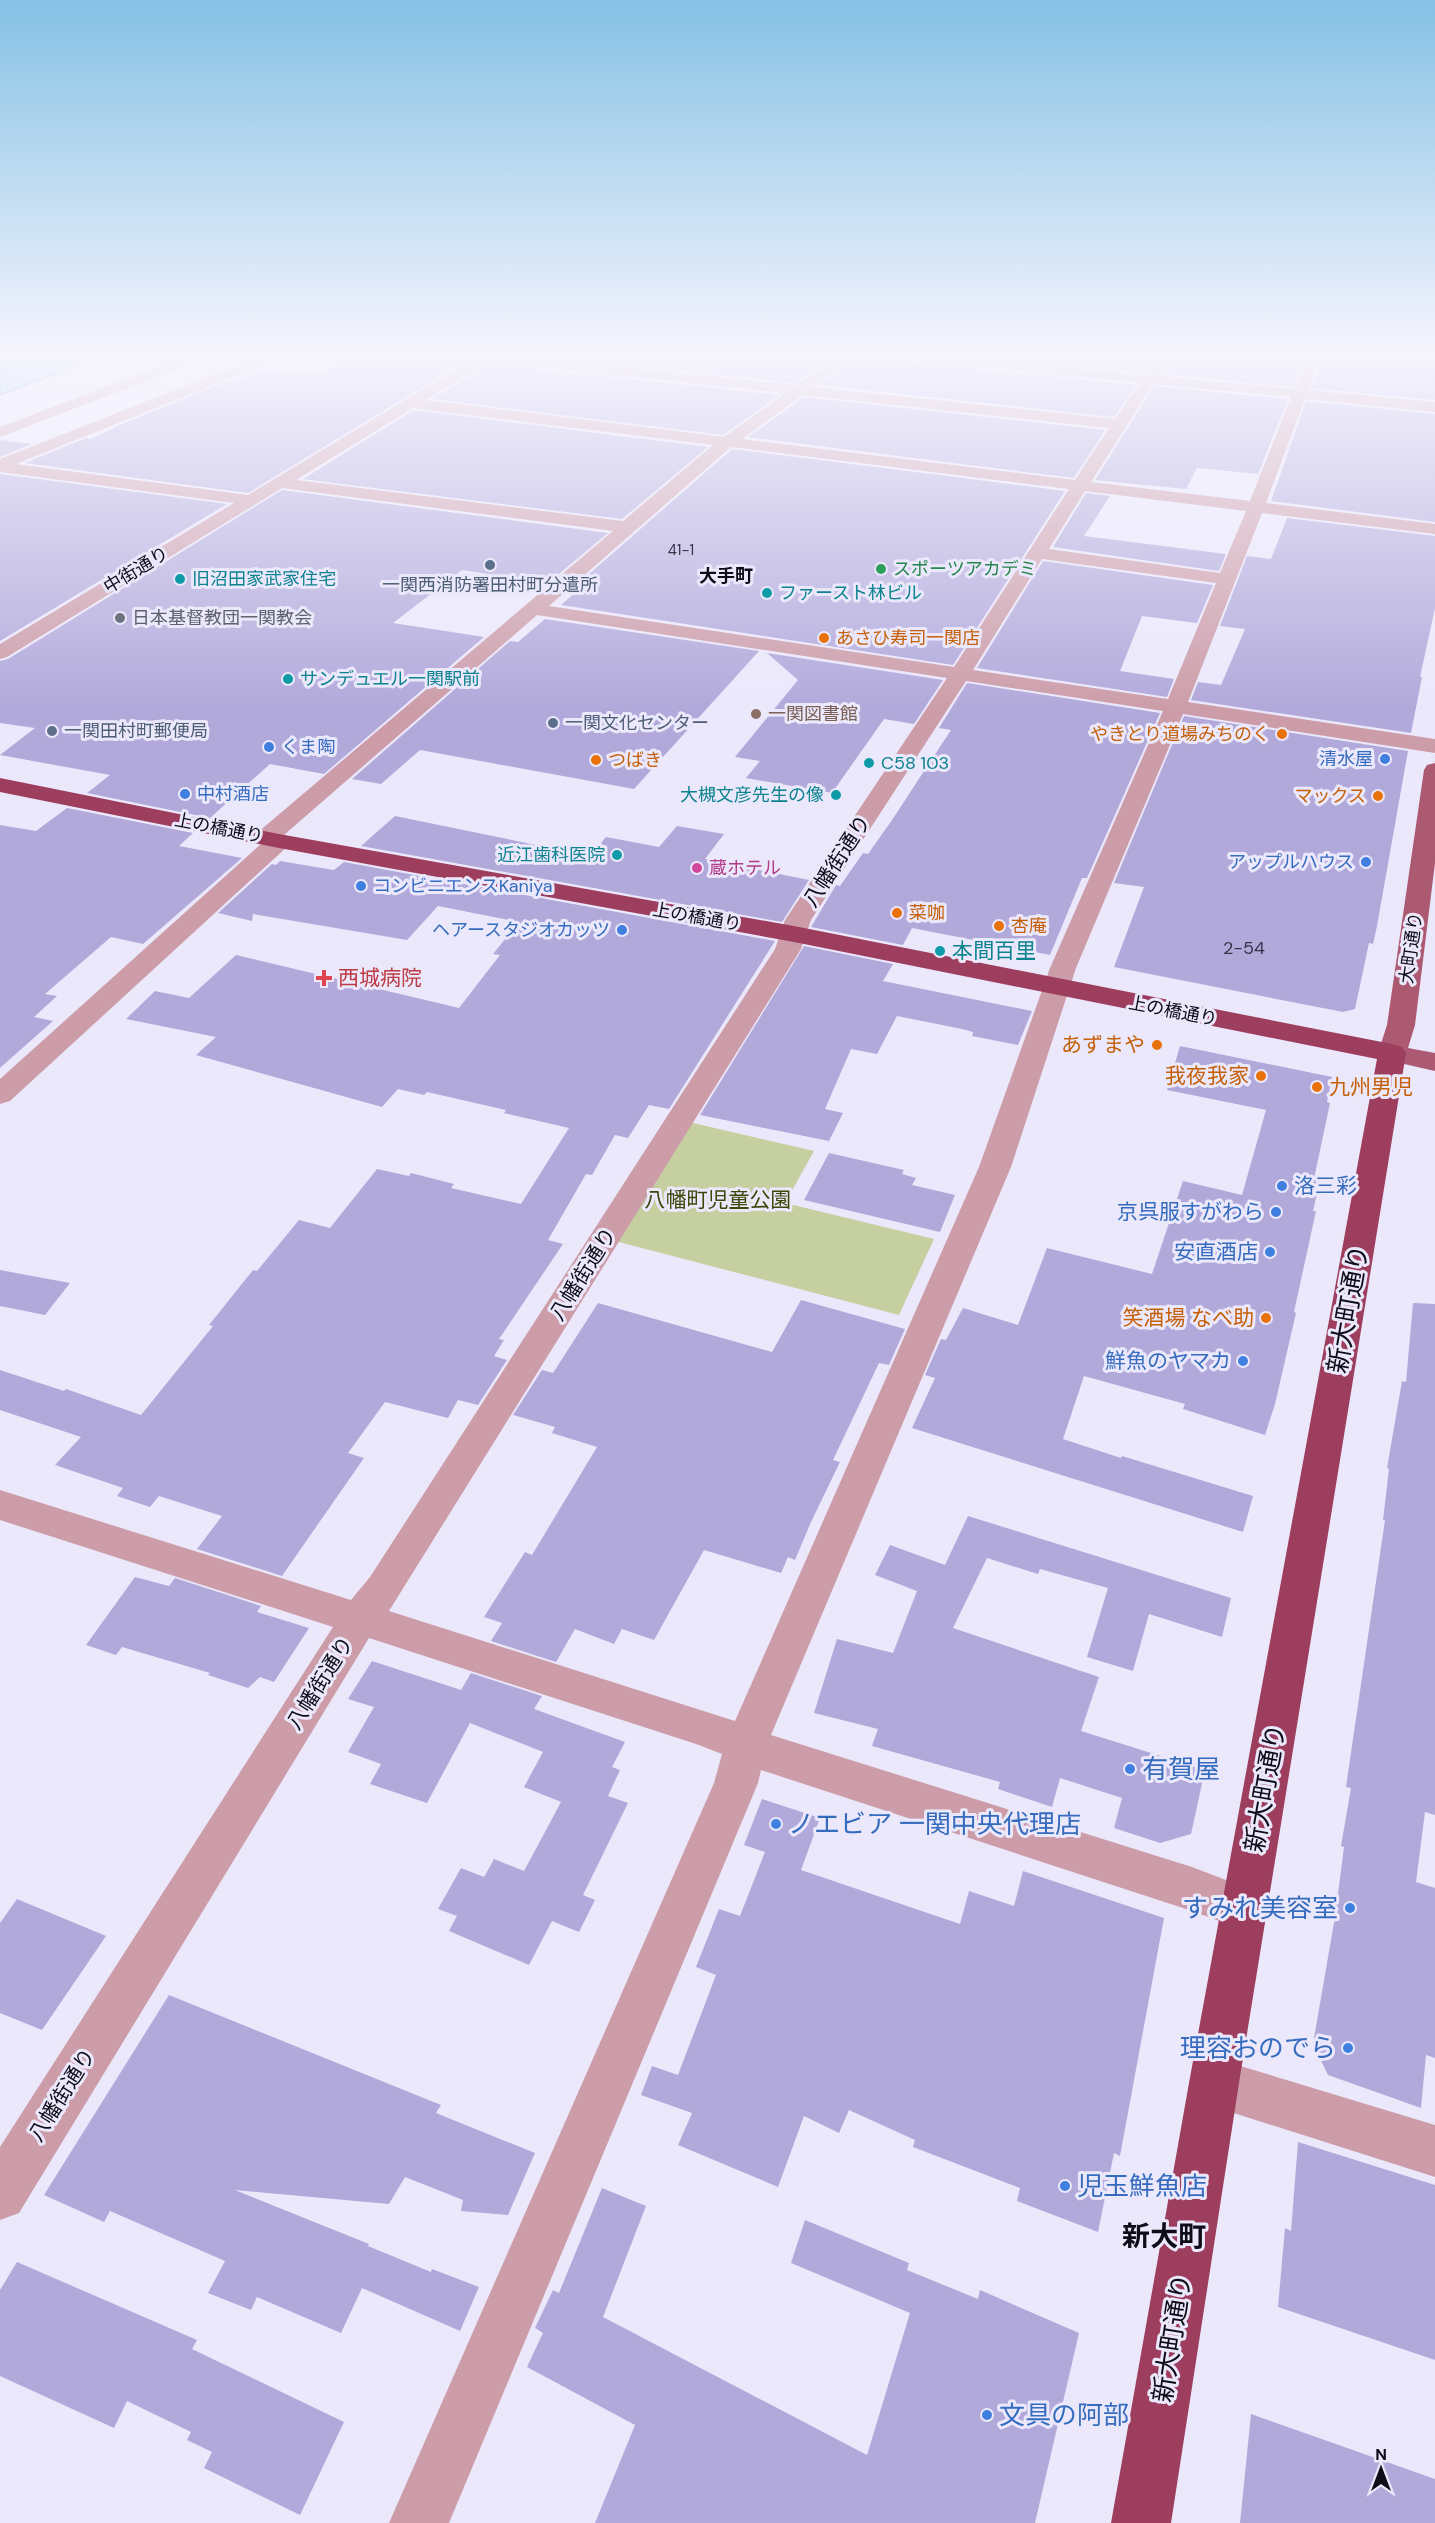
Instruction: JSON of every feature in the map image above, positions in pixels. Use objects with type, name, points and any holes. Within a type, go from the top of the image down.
[{"type":"highway","name":"上の橋通り","points":[[0,785],[273,839],[794,934],[1056,988],[1392,1053]]},
{"type":"highway","name":"新大町通り","points":[[1141,2523],[1214,2083],[1392,1053]]},
{"type":"main road","name":"大町通り","points":[[1392,1053],[1401,1025],[1435,770]]},
{"type":"main road","points":[[1392,1053],[1435,1062]]},
{"type":"street","points":[[57,474],[250,500]]},
{"type":"street","name":"中街通り","points":[[0,653],[294,474]]},
{"type":"street","points":[[0,1095],[273,839],[689,474]]},
{"type":"street","points":[[976,474],[1435,529]]},
{"type":"street","name":"八幡街通り","points":[[0,2194],[360,1618],[397,1568],[782,959],[798,920],[1089,474]]},
{"type":"street","points":[[419,2523],[736,1783],[746,1744],[995,1167],[1056,988],[1175,707],[1269,474]]},
{"type":"street","points":[[279,483],[626,528]]},
{"type":"street","points":[[1037,553],[1226,579]]},
{"type":"street","points":[[533,609],[1435,746]]},
{"type":"street","points":[[0,1505],[705,1728],[782,1759],[1192,1888],[1244,1908]]},
{"type":"street","points":[[1214,2083],[1435,2151]]},
{"type":"green space","name":"八幡町児童公園","points":[[689,1122],[814,1151],[785,1203],[934,1239],[899,1315],[611,1240]]},
{"type":"building","points":[[0,474],[227,504],[0,641]]},
{"type":"building","points":[[105,474],[280,474],[248,493]]},
{"type":"building","points":[[311,474],[676,474],[622,519],[303,479]]},
{"type":"building","points":[[704,474],[928,474],[1065,491],[953,665],[561,605],[578,590],[573,588]]},
{"type":"building","points":[[1040,474],[1077,474],[1074,478]]},
{"type":"building","points":[[1099,474],[1194,474],[1186,489],[1095,480]]},
{"type":"building","points":[[1281,474],[1435,474],[1435,522],[1271,501]]},
{"type":"building","points":[[282,490],[608,533],[548,583],[462,570],[393,623],[484,637],[324,774],[270,764],[210,818],[87,793],[110,775],[0,755],[35,728],[0,723],[0,661],[8,659]]},
{"type":"building","points":[[1086,493],[1110,496],[1084,536],[1226,554],[1219,571],[1053,547]]},
{"type":"building","points":[[1287,518],[1435,536],[1435,608],[1411,733],[1191,700],[1198,682],[1221,685],[1245,629],[1220,626],[1247,556],[1271,559]]},
{"type":"building","points":[[1043,561],[1213,585],[1197,623],[1142,616],[1120,671],[1174,679],[1167,697],[977,668]]},
{"type":"building","name":"一関文化センター","points":[[545,619],[759,651],[634,789],[420,750],[381,784],[352,779],[510,641],[518,642]]},
{"type":"building","points":[[767,653],[943,680],[914,724],[884,719],[832,793],[746,778],[760,761],[735,757],[798,680]]},
{"type":"building","points":[[967,683],[1160,713],[1087,878],[1082,878],[1050,955],[912,928],[903,945],[811,927],[836,885],[840,886],[863,853],[868,854],[951,730],[939,728]]},
{"type":"building","points":[[1184,716],[1408,751],[1377,926],[1373,944],[1369,943],[1355,1009],[1343,1012],[1114,967],[1144,887],[1114,883]]},
{"type":"building","points":[[67,808],[193,833],[179,846],[242,858],[143,944],[111,937],[45,994],[57,996],[34,1017],[53,1021],[0,1068],[0,825],[36,831]]},
{"type":"building","points":[[395,816],[590,856],[606,837],[659,847],[677,826],[724,834],[705,859],[809,880],[782,922],[361,846]]},
{"type":"building","points":[[280,861],[334,870],[344,862],[775,941],[669,1109],[649,1105],[628,1138],[615,1135],[592,1175],[586,1174],[548,1240],[563,1244],[499,1339],[504,1340],[494,1356],[507,1360],[478,1405],[458,1400],[448,1418],[385,1402],[348,1453],[364,1458],[282,1576],[197,1549],[222,1516],[159,1496],[150,1507],[117,1496],[123,1488],[55,1465],[81,1437],[0,1410],[0,1370],[64,1391],[66,1389],[141,1415],[213,1326],[209,1325],[253,1270],[257,1271],[299,1220],[330,1228],[377,1169],[409,1176],[411,1173],[454,1184],[451,1188],[521,1204],[569,1128],[504,1113],[506,1110],[427,1092],[424,1095],[398,1089],[382,1107],[196,1055],[216,1037],[126,1019],[155,991],[189,998],[236,955],[459,1008],[500,955],[493,954],[519,922],[438,906],[407,940],[253,914],[252,921],[218,913],[272,864],[276,865]]},
{"type":"building","points":[[804,946],[893,964],[883,981],[1032,1011],[1018,1045],[972,1036],[973,1032],[962,1029],[897,1016],[877,1054],[851,1049],[825,1109],[843,1113],[829,1141],[700,1115]]},
{"type":"building","points":[[1180,1046],[1332,1077],[1327,1102],[1330,1103],[1314,1179],[1320,1180],[1313,1211],[1316,1211],[1275,1404],[1265,1435],[1183,1409],[1185,1404],[1084,1376],[1063,1439],[1253,1496],[1243,1532],[912,1428],[935,1378],[925,1375],[941,1339],[946,1340],[963,1308],[1018,1325],[1047,1248],[1152,1274],[1183,1181],[1242,1195],[1266,1110],[1167,1090]]},
{"type":"building","points":[[829,1153],[904,1170],[902,1174],[916,1178],[912,1185],[955,1195],[940,1232],[804,1200]]},
{"type":"building","points":[[0,1270],[70,1283],[45,1315],[0,1306]]},
{"type":"building","points":[[801,1300],[905,1329],[889,1365],[879,1363],[833,1460],[840,1462],[795,1560],[788,1557],[781,1573],[704,1550],[654,1640],[622,1629],[614,1644],[575,1629],[556,1662],[491,1641],[502,1623],[484,1617],[525,1552],[532,1555],[597,1447],[552,1433],[555,1427],[513,1415],[542,1370],[553,1373],[598,1303],[772,1352]]},
{"type":"building","points":[[1413,1303],[1435,1304],[1435,1815],[1425,1812],[1416,1882],[1435,1888],[1435,2058],[1426,2055],[1421,2108],[1328,2075],[1313,2044],[1335,1917],[1344,1847],[1341,1846],[1351,1788],[1346,1787],[1385,1520],[1383,1520],[1389,1469],[1387,1468],[1402,1381],[1406,1382]]},
{"type":"building","points":[[968,1516],[1231,1598],[1222,1637],[1149,1614],[1133,1671],[1087,1657],[1108,1588],[1040,1569],[1038,1574],[987,1558],[953,1628],[1099,1677],[1081,1731],[1205,1770],[1191,1834],[1160,1843],[1114,1828],[1122,1798],[1060,1778],[1052,1807],[998,1789],[1000,1782],[872,1746],[878,1729],[814,1713],[837,1639],[893,1653],[917,1591],[875,1575],[890,1545],[945,1565]]},
{"type":"building","points":[[135,1577],[169,1586],[175,1578],[261,1606],[257,1612],[309,1628],[274,1682],[260,1677],[248,1688],[208,1675],[210,1673],[122,1647],[116,1655],[86,1645]]},
{"type":"building","points":[[372,1661],[461,1690],[471,1673],[542,1696],[534,1709],[625,1742],[612,1767],[620,1770],[608,1796],[628,1803],[583,1895],[595,1900],[579,1932],[552,1921],[529,1965],[449,1931],[457,1916],[438,1909],[461,1868],[484,1877],[494,1859],[524,1871],[561,1802],[524,1787],[543,1752],[470,1723],[427,1803],[370,1784],[381,1764],[348,1752],[374,1707],[348,1699]]},
{"type":"building","points":[[762,1799],[820,1818],[801,1870],[960,1924],[969,1891],[1014,1906],[1023,1871],[1164,1918],[1120,2156],[1114,2153],[1098,2232],[1017,2201],[1020,2188],[913,2147],[915,2140],[849,2110],[839,2133],[804,2116],[778,2187],[678,2145],[692,2113],[641,2095],[652,2066],[678,2075],[716,1975],[696,1967],[719,1909],[740,1916],[765,1852],[744,1845]]},
{"type":"building","points":[[17,1899],[106,1936],[42,2030],[0,2013],[0,1923]]},
{"type":"building","points":[[169,1995],[441,2105],[436,2113],[535,2153],[508,2215],[461,2211],[463,2200],[405,2177],[389,2204],[235,2190],[369,2244],[368,2246],[431,2272],[432,2269],[479,2287],[460,2331],[362,2288],[341,2333],[257,2297],[251,2310],[208,2293],[225,2261],[110,2211],[104,2222],[44,2195]]},
{"type":"building","points":[[1298,2142],[1435,2185],[1435,2360],[1278,2307],[1285,2228],[1291,2231]]},
{"type":"building","points":[[602,2188],[646,2206],[603,2317],[867,2455],[910,2313],[791,2263],[805,2220],[909,2263],[907,2270],[978,2299],[980,2290],[1079,2333],[1035,2523],[595,2523],[635,2425],[527,2367],[543,2333],[535,2328],[553,2290],[559,2293]]},
{"type":"building","points":[[17,2262],[197,2340],[192,2349],[344,2422],[300,2515],[204,2468],[212,2452],[187,2440],[191,2432],[127,2401],[114,2428],[0,2376],[0,2290]]},
{"type":"building","points":[[1251,2414],[1435,2479],[1435,2523],[1240,2523]]},
{"type":"place","name":"一関西消防署田村町分遣所","points":[[490,565]]},
{"type":"place","name":"スポーツアカデミ","points":[[881,569]]},
{"type":"place","name":"旧沼田家武家住宅","points":[[180,579]]},
{"type":"place","name":"ファースト林ビル","points":[[767,593]]},
{"type":"place","name":"日本基督教団一関教会","points":[[120,618]]},
{"type":"place","name":"あさひ寿司一関店","points":[[824,638]]},
{"type":"place","name":"サンデュエル一関駅前","points":[[288,679]]},
{"type":"place","name":"一関図書館","points":[[756,714]]},
{"type":"place","name":"一関文化センター","points":[[553,723]]},
{"type":"place","name":"一関田村町郵便局","points":[[52,731]]},
{"type":"place","name":"やきとり道場みちのく","points":[[1282,734]]},
{"type":"place","name":"くま陶","points":[[269,747]]},
{"type":"place","name":"清水屋","points":[[1385,759]]},
{"type":"place","name":"つばき","points":[[596,760]]},
{"type":"place","name":"C58 103","points":[[869,763]]},
{"type":"place","name":"中村酒店","points":[[185,794]]},
{"type":"place","name":"大槻文彦先生の像","points":[[836,795]]},
{"type":"place","name":"マックス","points":[[1378,796]]},
{"type":"place","name":"近江歯科医院","points":[[617,855]]},
{"type":"place","name":"アップルハウス","points":[[1366,862]]},
{"type":"place","name":"蔵ホテル","points":[[697,868]]},
{"type":"place","name":"コンビニエンスKaniya","points":[[361,886]]},
{"type":"place","name":"菜咖","points":[[897,913]]},
{"type":"place","name":"杏庵","points":[[999,926]]},
{"type":"place","name":"ヘアースタジオカッツ","points":[[622,930]]},
{"type":"place","name":"本間百里","points":[[940,951]]},
{"type":"place","name":"西城病院","points":[[324,978]]},
{"type":"place","name":"あずまや","points":[[1157,1045]]},
{"type":"place","name":"我夜我家","points":[[1261,1076]]},
{"type":"place","name":"九州男児","points":[[1317,1087]]},
{"type":"place","name":"洛三彩","points":[[1282,1186]]},
{"type":"place","name":"京呉服すがわら","points":[[1276,1212]]},
{"type":"place","name":"安直酒店","points":[[1270,1252]]},
{"type":"place","name":"笑酒場 なべ助","points":[[1266,1318]]},
{"type":"place","name":"鮮魚のヤマカ","points":[[1243,1361]]},
{"type":"place","name":"有賀屋","points":[[1130,1769]]},
{"type":"place","name":"ノエビア 一関中央代理店","points":[[776,1824]]},
{"type":"place","name":"すみれ美容室","points":[[1350,1908]]},
{"type":"place","name":"理容おのでら","points":[[1348,2048]]},
{"type":"place","name":"児玉鮮魚店","points":[[1065,2186]]},
{"type":"place","name":"文具の阿部","points":[[987,2415]]},
{"type":"district","name":"大手町","points":[[726,576]]},
{"type":"district","name":"新大町","points":[[1164,2236]]}]
